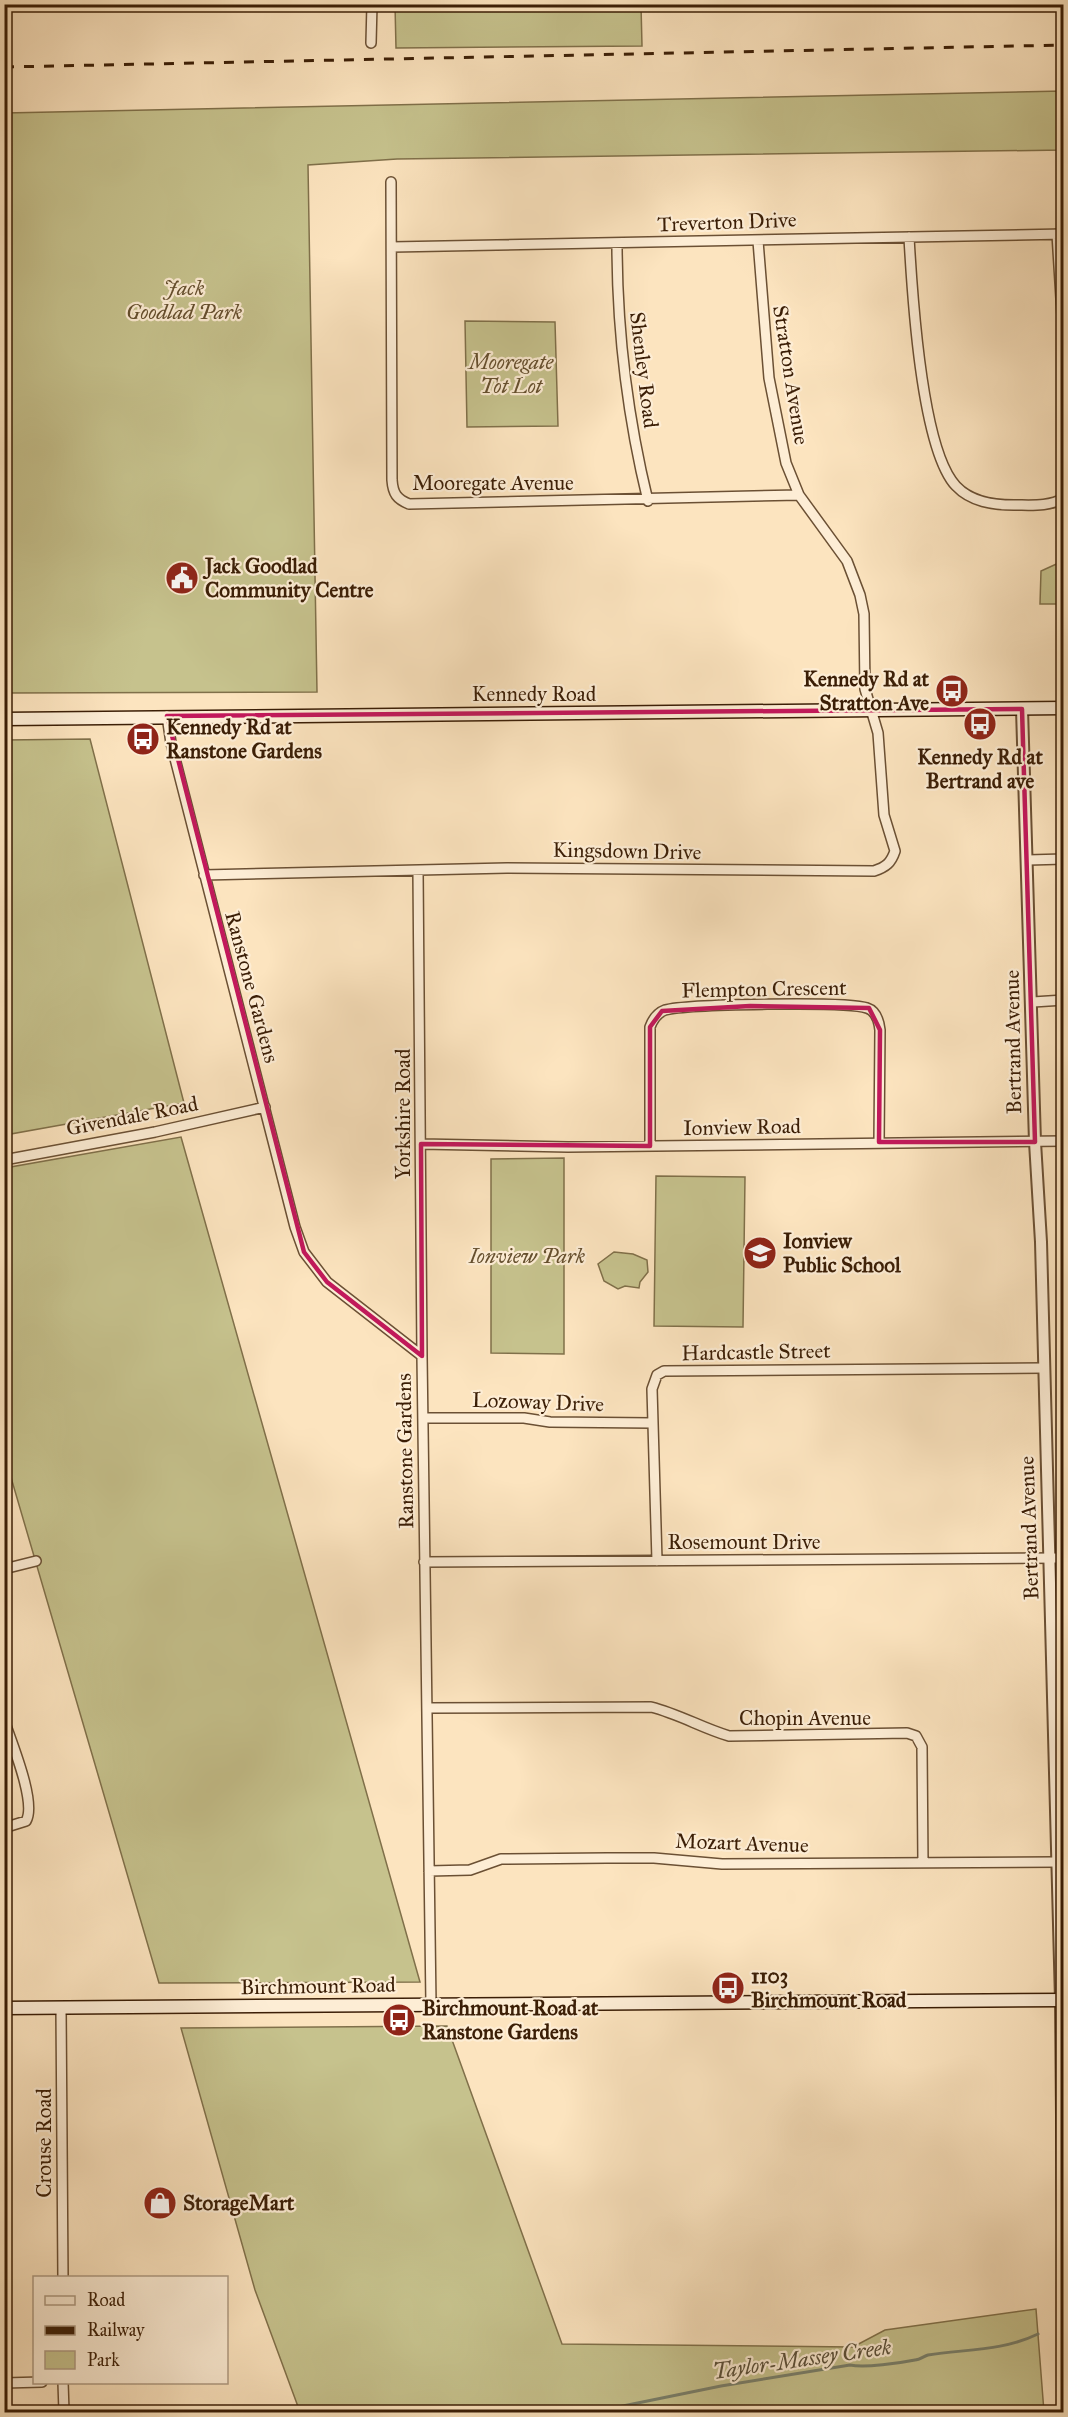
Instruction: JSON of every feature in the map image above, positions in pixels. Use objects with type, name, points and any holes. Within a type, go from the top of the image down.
[{"type":"main road","name":"Kennedy Road","points":[[4,719],[1064,708]]},
{"type":"main road","name":"Birchmount Road","points":[[4,2008],[1062,2000]]},
{"type":"street","points":[[371,43],[372,4]]},
{"type":"street","name":"Mooregate Avenue","points":[[391,182],[392,480],[393,491],[398,500],[409,504],[648,501],[800,495]]},
{"type":"street","points":[[1060,234],[1064,347]]},
{"type":"street","name":"Treverton Drive","points":[[392,247],[1060,234]]},
{"type":"street","points":[[909,237],[914,313],[924,386],[940,459],[950,478],[968,496],[993,504],[1047,504],[1064,498]]},
{"type":"street","name":"Stratton Avenue","points":[[758,240],[769,378],[786,463],[800,495],[847,561],[856,579],[864,614],[865,688],[870,710]]},
{"type":"street","name":"Shenley Road","points":[[617,243],[619,339],[637,455],[648,501]]},
{"type":"street","name":"Bertrand Avenue","points":[[1022,709],[1049,1558],[1058,1725],[1057,1862],[1062,2000],[1064,2346]]},
{"type":"street","name":"Kingsdown Drive","points":[[204,875],[650,867],[698,871],[874,871],[884,868],[892,861],[895,851],[884,815],[880,789],[878,733],[870,710]]},
{"type":"street","name":"Ranstone Gardens","points":[[167,716],[171,743],[204,875],[295,1227],[312,1266],[335,1288],[422,1356],[431,2004]]},
{"type":"street","points":[[1028,860],[1064,859]]},
{"type":"street","name":"Yorkshire Road","points":[[418,871],[422,1356]]},
{"type":"street","points":[[1032,1002],[1064,1000]]},
{"type":"street","name":"Flempton Crescent","points":[[650,1146],[650,1027],[654,1018],[662,1011],[677,1008],[750,1006],[855,1005],[873,1011],[880,1030],[879,1142]]},
{"type":"street","name":"Givendale Road","points":[[4,1160],[155,1132],[265,1107]]},
{"type":"street","name":"Ionview Road","points":[[421,1144],[650,1146],[1064,1141]]},
{"type":"street","name":"Hardcastle Street","points":[[657,1561],[652,1423],[653,1381],[664,1371],[1044,1368]]},
{"type":"street","name":"Lozoway Drive","points":[[423,1418],[524,1418],[550,1422],[652,1423]]},
{"type":"street","name":"Rosemount Drive","points":[[424,1562],[1064,1558]]},
{"type":"street","points":[[4,1569],[36,1561]]},
{"type":"street","name":"Chopin Avenue","points":[[428,1708],[651,1707],[678,1714],[706,1729],[729,1736],[907,1733],[916,1736],[922,1746],[923,1863]]},
{"type":"street","points":[[4,1720],[29,1801],[29,1816],[26,1821],[10,1826],[4,1823]]},
{"type":"street","name":"Mozart Avenue","points":[[429,1871],[470,1870],[501,1859],[654,1858],[722,1864],[1057,1862]]},
{"type":"street","name":"Crouse Road","points":[[61,2008],[63,2276]]},
{"type":"street","points":[[4,2383],[33,2382]]},
{"type":"street","points":[[63,2384],[64,2412]]},
{"type":"highlighted area","points":[[1022,709],[1035,1142],[879,1142],[880,1030],[869,1008],[750,1006],[662,1011],[650,1027],[650,1146],[421,1144],[422,1356],[327,1282],[304,1252],[167,716]]},
{"type":"green space","points":[[395,5],[641,5],[642,46],[396,48]]},
{"type":"green space","name":"Jack Goodlad Park","points":[[1063,91],[1063,150],[397,159],[308,165],[317,692],[5,693],[5,113]]},
{"type":"green space","name":"Mooregate Tot Lot","points":[[465,321],[555,322],[558,426],[467,427]]},
{"type":"green space","points":[[1063,561],[1063,604],[1040,604],[1041,571]]},
{"type":"green space","points":[[90,739],[184,1103],[5,1135],[5,740]]},
{"type":"green space","points":[[181,1137],[420,1982],[159,1983],[5,1457],[5,1168]]},
{"type":"green space","name":"Ionview Park","points":[[564,1158],[564,1354],[491,1353],[491,1159]]},
{"type":"green space","points":[[656,1176],[745,1177],[743,1327],[654,1326]]},
{"type":"green space","points":[[614,1252],[633,1254],[647,1260],[648,1272],[640,1282],[639,1288],[625,1286],[618,1289],[604,1281],[598,1264]]},
{"type":"green space","points":[[447,2026],[562,2344],[853,2347],[885,2330],[1036,2309],[1044,2412],[300,2412],[255,2290],[181,2028]]},
{"type":"waterway","name":"Taylor-Massey Creek","points":[[568,2412],[613,2408],[721,2386],[850,2365],[892,2364],[917,2360],[928,2355],[998,2347],[1038,2334]]},
{"type":"railway","points":[[4,67],[1064,45]]},
{"type":"place","name":"Jack Goodlad Community Centre","points":[[182,578]]},
{"type":"place","name":"Kennedy Rd at Stratton Ave","points":[[952,691]]},
{"type":"place","name":"Kennedy Rd at Bertrand ave","points":[[980,724]]},
{"type":"place","name":"Kennedy Rd at Ranstone Gardens","points":[[143,739]]},
{"type":"place","name":"Ionview Public School","points":[[760,1253]]},
{"type":"place","name":"1103 Birchmount Road","points":[[728,1988]]},
{"type":"place","name":"Birchmount Road at Ranstone Gardens","points":[[399,2020]]},
{"type":"place","name":"StorageMart","points":[[160,2203]]}]
